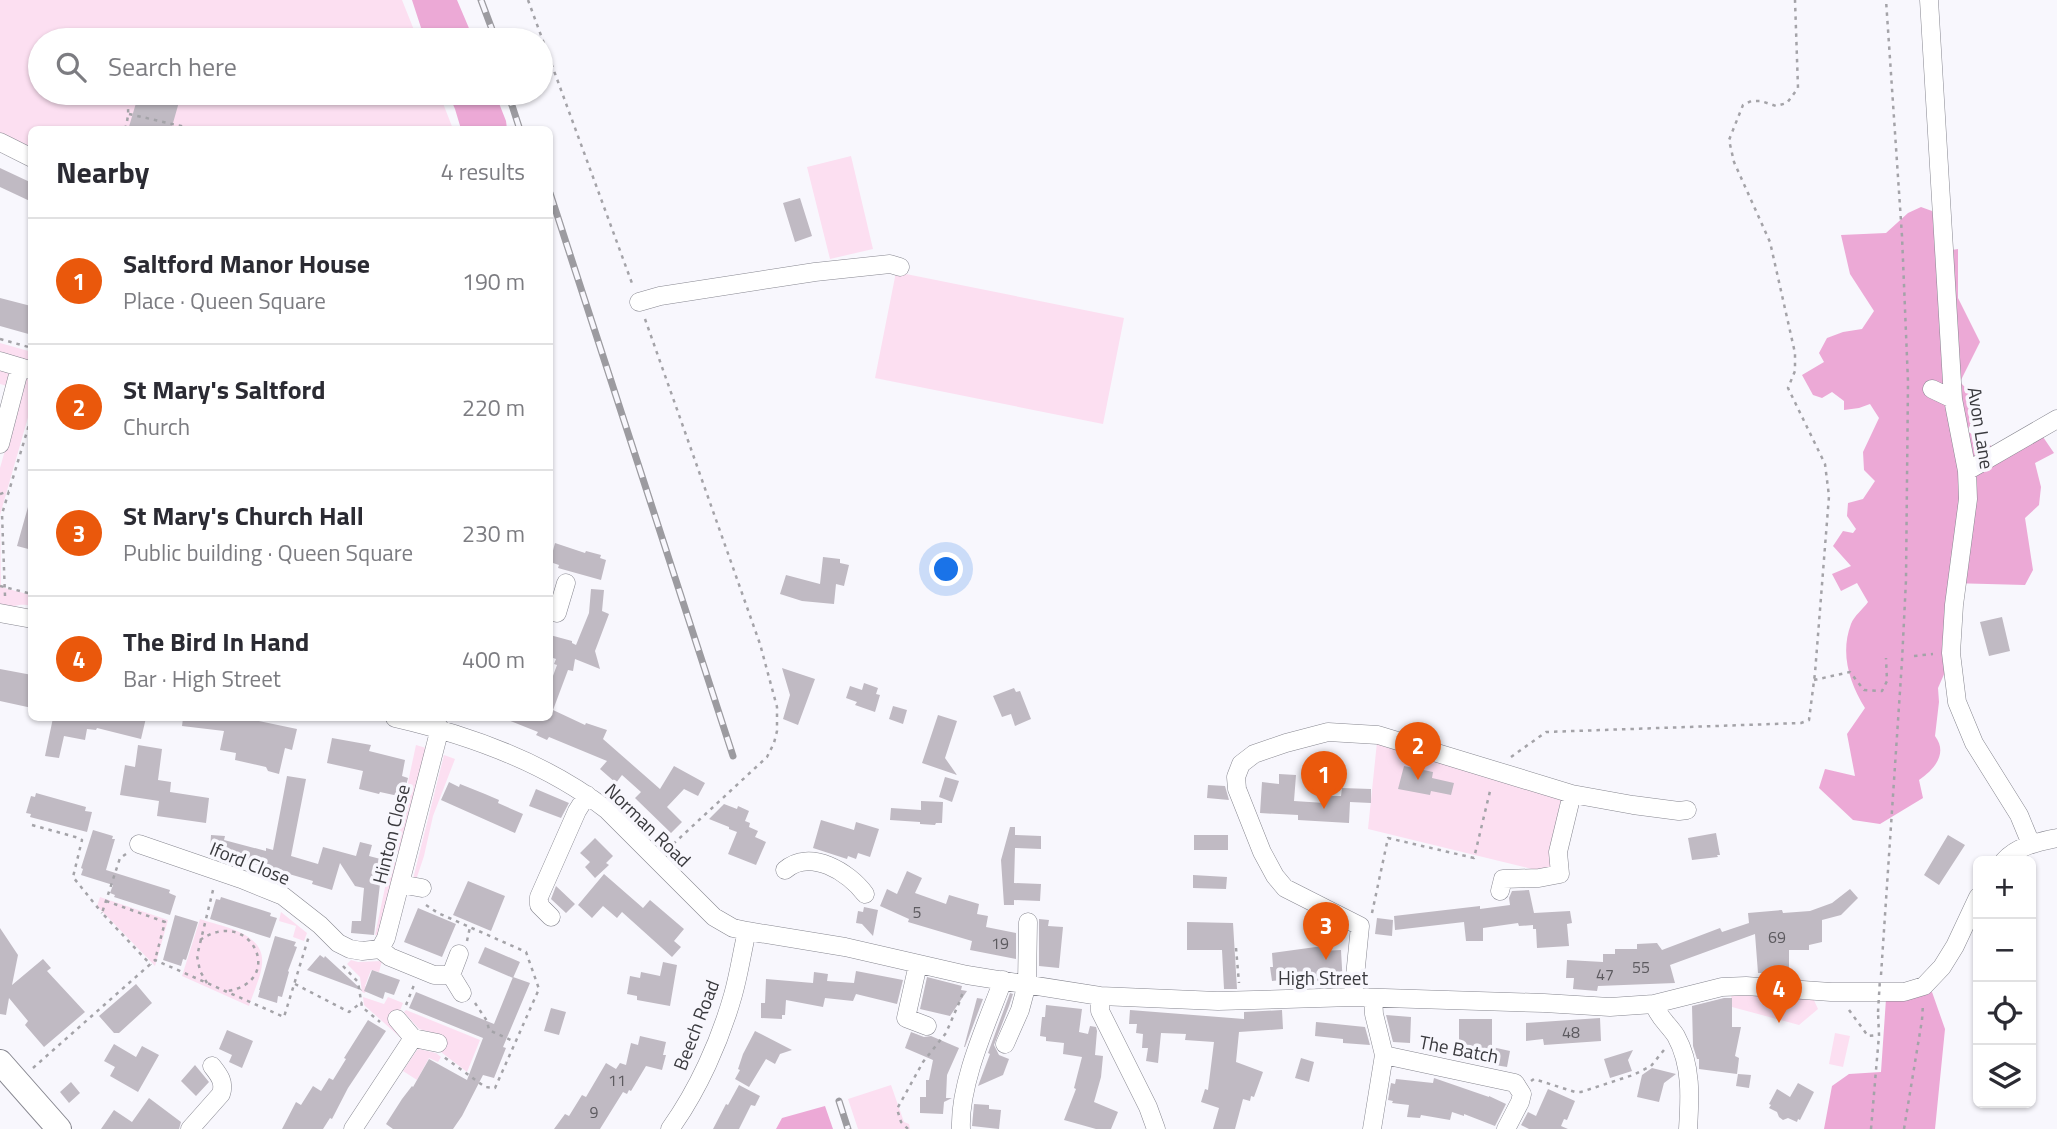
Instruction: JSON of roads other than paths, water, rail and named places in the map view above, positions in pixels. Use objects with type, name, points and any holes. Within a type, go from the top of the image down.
[{"type":"highway","points":[[0,1062],[59,1129]]},
{"type":"street","name":"Avon Lane","points":[[1929,0],[1953,398],[1967,471],[1968,499],[1954,605],[1951,653],[1957,702],[1974,743],[2019,815],[2031,844]]},
{"type":"street","points":[[0,142],[28,156]]},
{"type":"street","points":[[639,302],[660,296],[815,272],[890,264],[900,267]]},
{"type":"street","points":[[0,361],[26,369],[0,444]]},
{"type":"street","points":[[1932,388],[1953,398]]},
{"type":"street","points":[[1967,471],[2057,419]]},
{"type":"street","points":[[553,611],[557,613],[566,583]]},
{"type":"street","points":[[2,613],[28,618]]},
{"type":"street","name":"Norman Road","points":[[413,721],[471,738],[564,780],[607,810],[714,917],[733,928],[747,931]]},
{"type":"street","name":"Hinton Close","points":[[380,949],[386,938],[440,729]]},
{"type":"street","points":[[1353,997],[1359,931],[1285,888],[1275,876],[1262,852],[1237,789],[1236,778],[1241,764],[1254,754],[1328,732],[1378,735],[1572,794],[1687,810]]},
{"type":"street","points":[[1500,891],[1503,879],[1539,878],[1560,874],[1559,852],[1572,794]]},
{"type":"street","points":[[551,917],[540,905],[539,897],[577,811],[587,795]]},
{"type":"street","points":[[2009,856],[2031,844],[2057,838]]},
{"type":"street","name":"Iford Close","points":[[139,844],[284,896],[344,946],[362,951],[380,949]]},
{"type":"street","points":[[785,870],[800,861],[820,864],[847,874],[865,894]]},
{"type":"street","points":[[400,884],[422,888]]},
{"type":"street","name":"High Street","points":[[747,931],[845,947],[967,975],[1100,996],[1240,1000],[1353,997],[1610,1007],[1654,1004],[1721,987],[1904,992],[1924,986],[1942,967],[1973,908]]},
{"type":"street","points":[[1005,1044],[1020,1010],[1027,984],[1028,922]]},
{"type":"street","name":"Beech Road","points":[[670,1129],[703,1073],[720,1032],[733,996],[747,931]]},
{"type":"street","points":[[380,949],[390,957],[434,975],[451,975]]},
{"type":"street","points":[[451,975],[459,954]]},
{"type":"street","points":[[918,964],[906,1017],[927,1026]]},
{"type":"street","points":[[451,975],[462,993]]},
{"type":"street","points":[[961,1129],[960,1119],[968,1079],[1003,979]]},
{"type":"street","points":[[1100,996],[1100,1011],[1149,1107],[1156,1129]]},
{"type":"street","points":[[1372,1129],[1384,1055],[1373,998]]},
{"type":"street","points":[[1654,1004],[1675,1036],[1684,1056],[1690,1090],[1688,1129]]},
{"type":"street","points":[[389,1021],[413,1038],[438,1043]]},
{"type":"street","points":[[353,1129],[413,1038]]},
{"type":"street","name":"The Batch","points":[[1384,1055],[1509,1080],[1519,1086],[1522,1094],[1520,1102],[1506,1129]]},
{"type":"street","points":[[190,1129],[221,1094],[221,1079],[212,1066]]},
{"type":"railway","points":[[481,0],[492,28]]},
{"type":"railway","points":[[512,105],[519,126]]},
{"type":"railway","points":[[553,202],[733,756]]},
{"type":"railway","points":[[839,1101],[848,1129]]},
{"type":"place","name":"St Mary's Saltford","points":[[1418,780]]},
{"type":"place","name":"Saltford Manor House","points":[[1324,809]]},
{"type":"place","name":"St Mary's Church Hall","points":[[1326,960]]},
{"type":"place","name":"The Bird In Hand","points":[[1779,1023]]}]
